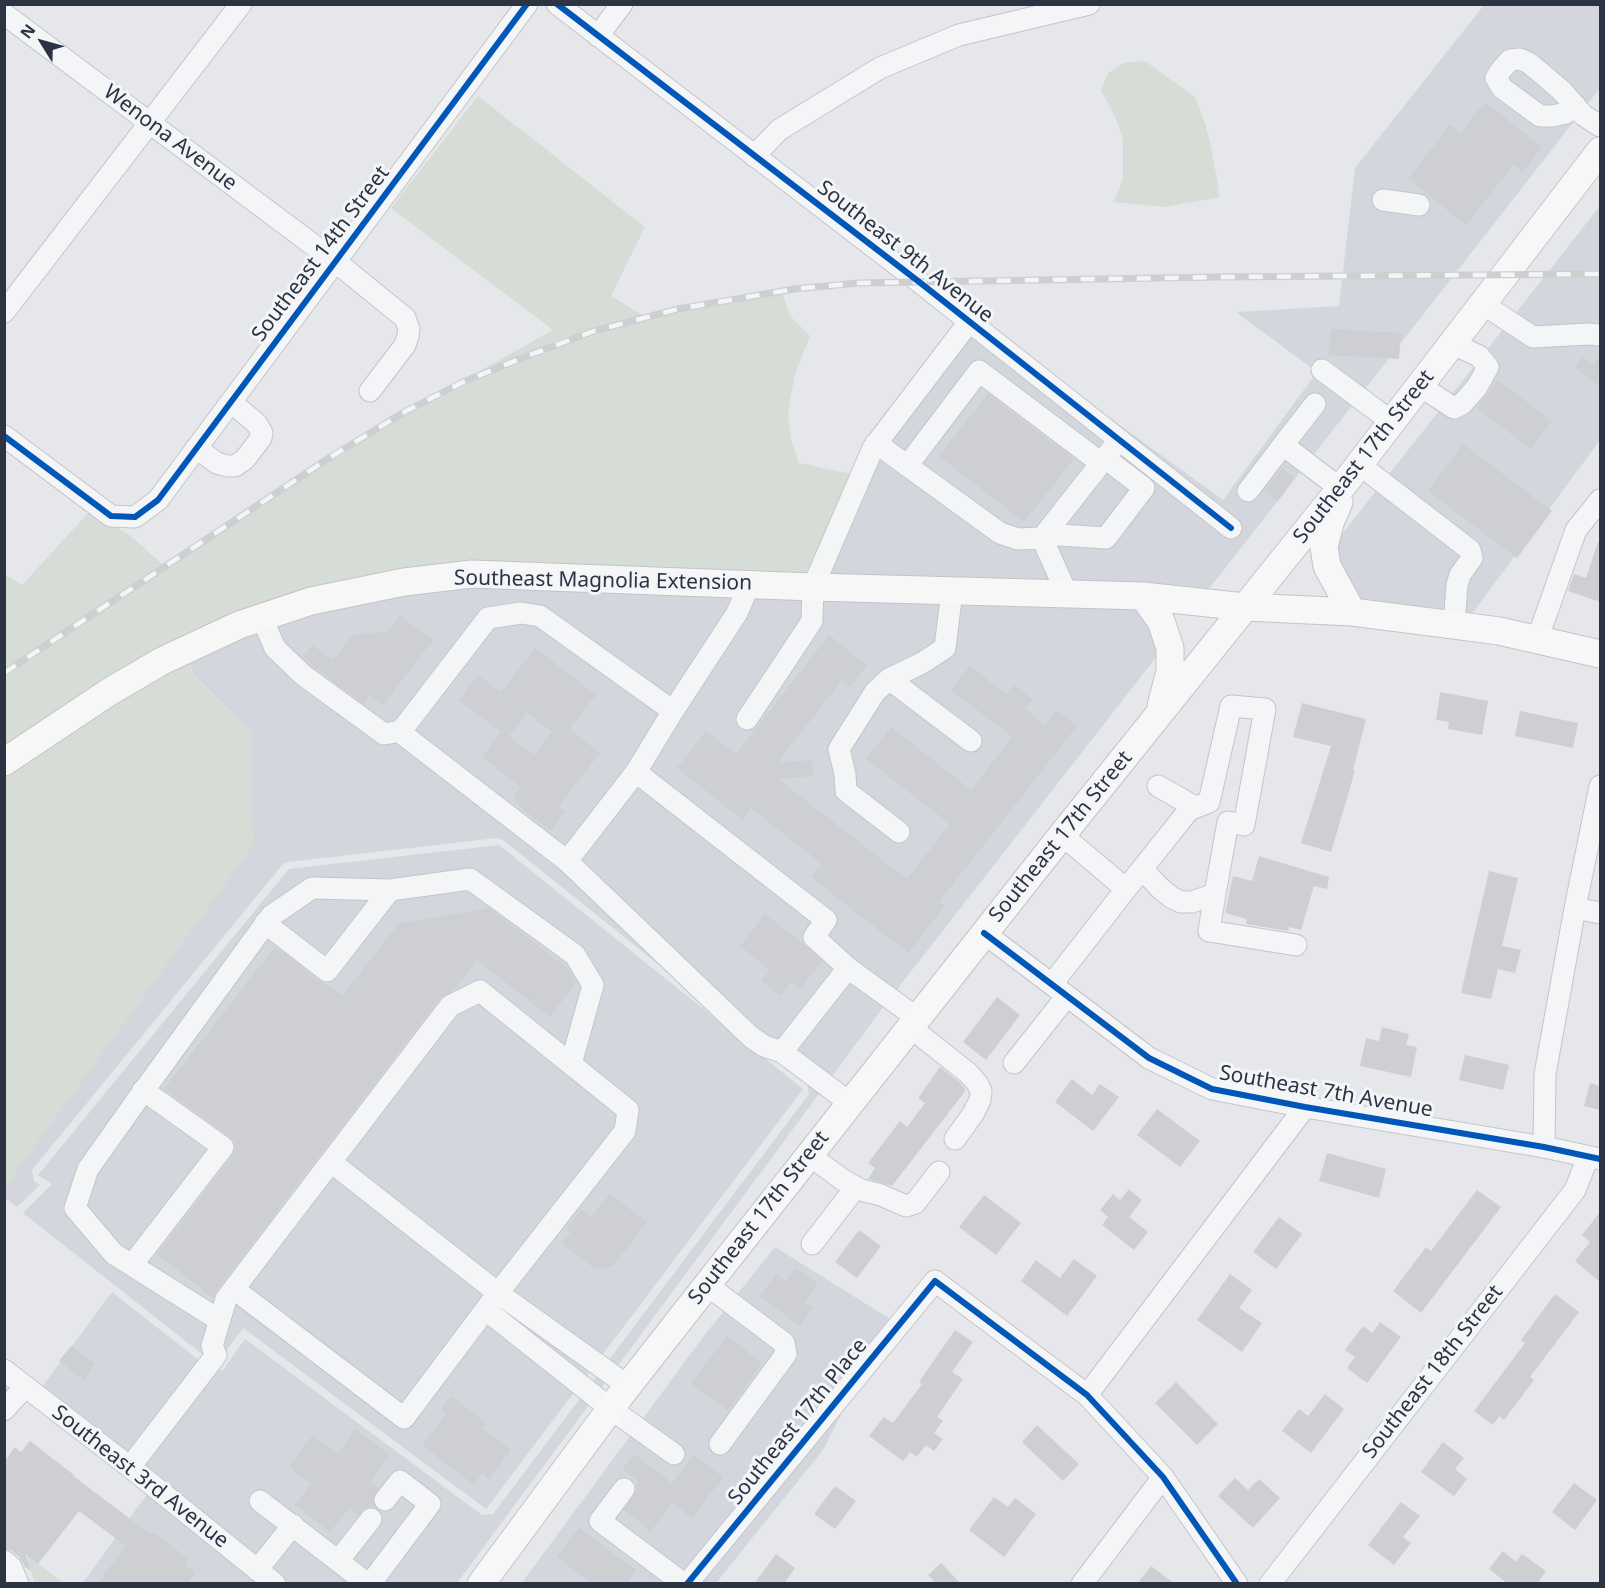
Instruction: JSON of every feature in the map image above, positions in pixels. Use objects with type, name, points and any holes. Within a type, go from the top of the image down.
[{"type":"main road","name":"Southeast 17th Street","points":[[481,1584],[628,1386],[984,933],[1350,477],[1600,151]]},
{"type":"main road","points":[[1350,477],[1330,523],[1324,547],[1327,566],[1352,612]]},
{"type":"main road","name":"Southeast Magnolia Extension","points":[[4,762],[109,692],[162,661],[239,626],[311,601],[404,582],[472,574],[749,585],[1143,596],[1245,607],[1352,612],[1498,631],[1600,654]]},
{"type":"main road","points":[[1143,596],[1161,621],[1170,648],[1170,670],[1158,716]]},
{"type":"street","points":[[4,312],[242,4]]},
{"type":"street","name":"Southeast 14th Street","points":[[4,436],[111,516],[135,517],[158,500],[527,4]]},
{"type":"street","name":"Southeast 9th Avenue","points":[[557,4],[969,322],[1231,528]]},
{"type":"street","points":[[598,36],[621,4]]},
{"type":"street","points":[[754,156],[779,130],[880,68],[959,35],[1089,4]]},
{"type":"street","name":"Wenona Avenue","points":[[4,14],[336,262],[405,318],[408,336],[405,345],[370,391]]},
{"type":"street","points":[[1575,105],[1583,115],[1600,126]]},
{"type":"street","points":[[1383,200],[1419,205]]},
{"type":"street","points":[[1484,304],[1533,337],[1600,335]]},
{"type":"street","points":[[747,719],[812,621],[813,587],[873,448],[969,322]]},
{"type":"street","points":[[1420,386],[1454,408],[1462,404],[1477,387],[1488,367],[1479,356],[1453,344]]},
{"type":"street","points":[[1322,370],[1392,422]]},
{"type":"street","points":[[876,443],[907,466],[1000,533],[1018,539],[1043,536],[1106,538],[1144,488],[979,371],[907,466]]},
{"type":"street","points":[[196,448],[217,463],[235,466],[245,459],[261,438],[262,433],[257,424],[231,402]]},
{"type":"street","points":[[1248,491],[1315,404]]},
{"type":"street","points":[[1043,536],[1119,440]]},
{"type":"street","points":[[1283,445],[1350,477],[1470,550],[1472,558],[1460,574],[1457,585],[1454,625]]},
{"type":"street","points":[[1537,640],[1576,530],[1600,500]]},
{"type":"street","points":[[1043,536],[1068,594]]},
{"type":"street","points":[[567,861],[636,772],[737,614],[749,585]]},
{"type":"street","points":[[899,832],[846,791],[845,774],[839,749],[875,692],[889,679],[922,663],[945,648],[952,591]]},
{"type":"street","points":[[262,618],[275,648],[303,675],[384,734],[401,731],[488,618],[521,613],[540,616],[673,711]]},
{"type":"street","points":[[889,679],[971,741]]},
{"type":"street","points":[[1014,1063],[1126,889],[1192,808],[1209,802],[1231,706],[1265,709],[1244,825],[1215,820],[1192,808],[1158,786]]},
{"type":"street","points":[[401,731],[567,861],[751,1037],[764,1046],[782,1052],[850,1103]]},
{"type":"street","points":[[636,772],[826,920],[814,937],[914,1022],[977,1083],[981,1091],[980,1100],[955,1139]]},
{"type":"street","points":[[1544,1147],[1545,1074],[1600,786]]},
{"type":"street","points":[[1228,822],[1209,931],[1296,945]]},
{"type":"street","points":[[1062,835],[1126,889]]},
{"type":"street","points":[[1142,869],[1160,888],[1181,902],[1192,902],[1215,894]]},
{"type":"street","points":[[219,1320],[114,1254],[75,1208],[88,1169],[271,916],[312,888],[390,890],[470,879],[575,955],[593,985],[571,1064]]},
{"type":"street","points":[[265,923],[327,971],[390,890]]},
{"type":"street","points":[[1575,908],[1600,913]]},
{"type":"street","name":"Southeast 7th Avenue","points":[[984,933],[1149,1058],[1212,1089],[1544,1147],[1594,1158]]},
{"type":"street","points":[[782,1052],[848,968]]},
{"type":"street","points":[[130,1467],[216,1355],[212,1346],[226,1299],[450,1006],[480,991],[628,1110],[625,1131],[404,1418],[234,1289]]},
{"type":"street","points":[[132,1265],[223,1147],[144,1090]]},
{"type":"street","points":[[1237,1584],[1163,1477],[1087,1395],[1305,1107]]},
{"type":"street","points":[[809,1155],[861,1190],[881,1195],[906,1206],[915,1203],[939,1172]]},
{"type":"street","name":"Southeast 18th Street","points":[[1270,1584],[1575,1190],[1594,1158]]},
{"type":"street","points":[[331,1162],[492,1301],[611,1409],[674,1454]]},
{"type":"street","points":[[812,1244],[856,1187]]},
{"type":"street","name":"Southeast 17th Place","points":[[685,1584],[935,1281],[1087,1395]]},
{"type":"street","points":[[707,1285],[784,1343],[786,1354],[720,1444]]},
{"type":"street","points":[[492,1301],[628,1386]]},
{"type":"street","name":"Southeast 3rd Avenue","points":[[4,1370],[130,1467],[275,1584]]},
{"type":"street","points":[[4,1410],[25,1387]]},
{"type":"street","points":[[1082,1584],[1163,1477]]},
{"type":"street","points":[[260,1500],[369,1584],[430,1504],[400,1481],[385,1500]]},
{"type":"street","points":[[624,1489],[600,1521],[685,1584]]},
{"type":"street","points":[[338,1561],[371,1519]]},
{"type":"street","points":[[257,1570],[293,1525]]},
{"type":"street","points":[[4,1561],[11,1567],[18,1584]]},
{"type":"shaded area","points":[[1484,5],[1600,5],[1600,88],[1205,594],[827,579],[881,453],[971,334],[1234,540],[1243,527],[1044,370],[1223,500],[1317,372],[1236,312],[1339,306],[1355,168]]},
{"type":"shaded area","points":[[1145,61],[1195,97],[1206,126],[1220,197],[1165,207],[1113,202],[1123,180],[1123,139],[1114,114],[1101,91],[1108,73],[1124,63]]},
{"type":"shaded area","points":[[478,96],[645,227],[611,296],[644,316],[781,288],[790,316],[810,336],[795,374],[788,412],[791,440],[799,463],[851,474],[808,573],[308,593],[5,751],[4,574],[22,585],[90,511],[132,537],[163,565],[355,441],[553,330],[391,208]]},
{"type":"shaded area","points":[[1600,206],[1600,440],[1469,618],[1356,604],[1336,565],[1335,543]]},
{"type":"shaded area","points":[[474,583],[1139,605],[1161,651],[884,1006],[457,1583],[289,1583],[142,1467],[217,1370],[223,1370],[245,1339],[482,1515],[493,1514],[809,1094],[807,1083],[503,840],[497,838],[288,862],[283,864],[32,1170],[34,1181],[40,1185],[17,1207],[5,1198],[5,1187],[252,732],[193,675],[189,659],[315,610]]},
{"type":"shaded area","points":[[189,659],[193,676],[252,732],[253,846],[5,1187],[5,773],[114,699]]},
{"type":"shaded area","points":[[499,845],[803,1089],[486,1509],[243,1328],[216,1365],[23,1213],[52,1184],[38,1175],[289,869]]},
{"type":"shaded area","points":[[775,1247],[890,1319],[823,1450],[716,1583],[521,1584],[703,1337]]},
{"type":"shaded area","points":[[112,1292],[200,1361],[128,1455],[41,1388]]},
{"type":"shaded area","points":[[148,1493],[262,1584],[82,1584]]},
{"type":"shaded area","points":[[28,1556],[63,1583],[35,1583],[24,1561]]},
{"type":"building","points":[[1485,102],[1542,147],[1523,171],[1514,164],[1466,225],[1408,179],[1450,125],[1460,133]]},
{"type":"building","points":[[1331,329],[1401,333],[1399,359],[1329,355]]},
{"type":"building","points":[[1600,355],[1600,387],[1575,367],[1582,357],[1593,365]]},
{"type":"building","points":[[1498,380],[1552,421],[1531,449],[1477,408]]},
{"type":"building","points":[[988,394],[1074,459],[1024,522],[939,456]]},
{"type":"building","points":[[1463,444],[1552,511],[1517,558],[1428,491]]},
{"type":"building","points":[[1282,468],[1295,478],[1278,501],[1264,491]]},
{"type":"building","points":[[1598,542],[1600,543],[1600,602],[1568,591],[1574,574],[1586,578]]},
{"type":"building","points":[[400,616],[433,640],[383,705],[370,695],[364,704],[303,657],[312,645],[333,660],[353,635],[388,631]]},
{"type":"building","points":[[829,635],[867,665],[850,687],[842,680],[777,763],[812,760],[813,776],[778,779],[907,879],[950,824],[866,759],[891,727],[971,790],[1012,737],[951,690],[970,666],[1006,694],[1014,685],[1033,700],[1025,709],[1045,725],[1057,710],[1077,726],[939,902],[945,906],[908,953],[811,877],[822,864],[751,808],[743,820],[677,768],[706,731],[736,754]]},
{"type":"building","points":[[535,648],[596,695],[569,729],[600,753],[558,807],[565,812],[551,831],[519,806],[514,796],[521,787],[482,757],[501,732],[459,700],[478,675],[501,692]],"holes":[[[527,713],[552,732],[534,755],[509,736]]]},
{"type":"building","points":[[1440,692],[1488,701],[1482,735],[1448,729],[1449,722],[1436,720]]},
{"type":"building","points":[[1302,703],[1366,719],[1353,770],[1355,771],[1331,852],[1301,843],[1331,746],[1293,737]]},
{"type":"building","points":[[1520,711],[1578,723],[1573,748],[1515,736]]},
{"type":"building","points":[[1259,856],[1329,877],[1327,889],[1314,886],[1301,930],[1289,927],[1288,931],[1246,924],[1247,919],[1225,913],[1233,876],[1252,881]]},
{"type":"building","points":[[1489,871],[1518,878],[1502,946],[1521,950],[1515,973],[1498,969],[1491,999],[1461,993]]},
{"type":"building","points":[[489,908],[569,969],[576,982],[550,1017],[477,960],[454,990],[440,998],[216,1291],[213,1298],[157,1254],[236,1148],[230,1137],[164,1089],[275,947],[342,996],[399,923]]},
{"type":"building","points":[[765,914],[822,961],[800,989],[791,982],[781,996],[761,981],[770,970],[740,946]]},
{"type":"building","points":[[997,997],[1020,1015],[986,1060],[963,1042]]},
{"type":"building","points":[[1382,1027],[1409,1034],[1406,1045],[1417,1047],[1411,1077],[1360,1066],[1366,1038],[1379,1041]]},
{"type":"building","points":[[1465,1055],[1509,1065],[1503,1090],[1459,1080]]},
{"type":"building","points":[[940,1067],[966,1090],[892,1186],[868,1179],[875,1168],[868,1163],[900,1121],[907,1127],[925,1103],[918,1098]]},
{"type":"building","points":[[1072,1079],[1092,1095],[1100,1084],[1119,1097],[1093,1131],[1055,1102]]},
{"type":"building","points":[[1590,1083],[1600,1086],[1600,1110],[1584,1106]]},
{"type":"building","points":[[1157,1109],[1200,1141],[1180,1167],[1137,1135]]},
{"type":"building","points":[[1327,1153],[1386,1169],[1379,1198],[1319,1181]]},
{"type":"building","points":[[1129,1189],[1142,1200],[1129,1217],[1148,1232],[1134,1250],[1102,1225],[1108,1217],[1100,1210],[1113,1194],[1120,1200]]},
{"type":"building","points":[[1477,1190],[1501,1207],[1421,1313],[1393,1291],[1426,1247],[1431,1251]]},
{"type":"building","points":[[610,1194],[647,1222],[613,1266],[595,1269],[562,1243],[571,1232],[566,1229],[581,1210],[591,1217]]},
{"type":"building","points":[[984,1195],[1021,1223],[996,1255],[959,1227]]},
{"type":"building","points":[[1600,1212],[1600,1282],[1575,1261],[1590,1242],[1582,1235]]},
{"type":"building","points":[[1279,1217],[1302,1234],[1276,1269],[1253,1252]]},
{"type":"building","points":[[859,1230],[881,1246],[857,1278],[835,1262]]},
{"type":"building","points":[[1074,1259],[1097,1276],[1067,1316],[1021,1281],[1036,1260],[1060,1278]]},
{"type":"building","points":[[796,1268],[818,1284],[804,1302],[813,1308],[800,1326],[760,1296],[776,1274],[785,1281]]},
{"type":"building","points":[[1230,1274],[1252,1290],[1239,1308],[1262,1323],[1242,1352],[1197,1320]]},
{"type":"building","points":[[1555,1294],[1579,1312],[1530,1377],[1534,1380],[1504,1420],[1499,1416],[1493,1425],[1474,1411],[1525,1343],[1521,1340]]},
{"type":"building","points":[[1380,1322],[1401,1337],[1367,1383],[1347,1368],[1355,1357],[1345,1350],[1363,1326],[1372,1333]]},
{"type":"building","points":[[955,1330],[973,1342],[952,1372],[963,1379],[937,1417],[943,1421],[934,1433],[943,1439],[934,1451],[926,1445],[917,1457],[910,1452],[903,1461],[869,1436],[884,1417],[893,1423],[922,1384],[919,1382]]},
{"type":"building","points":[[727,1336],[762,1363],[728,1411],[691,1383]]},
{"type":"building","points":[[71,1346],[95,1364],[84,1380],[59,1361]]},
{"type":"building","points":[[1176,1382],[1218,1424],[1197,1445],[1155,1403]]},
{"type":"building","points":[[1325,1394],[1344,1409],[1311,1453],[1282,1431],[1299,1409],[1308,1416]]},
{"type":"building","points":[[451,1396],[486,1422],[482,1428],[511,1450],[489,1479],[482,1473],[474,1485],[422,1445],[447,1413],[441,1409]]},
{"type":"building","points":[[1037,1425],[1079,1464],[1063,1481],[1022,1442]]},
{"type":"building","points":[[356,1429],[390,1455],[370,1482],[378,1488],[373,1498],[375,1507],[366,1507],[358,1515],[349,1508],[330,1532],[295,1505],[311,1484],[289,1467],[313,1435],[337,1454]]},
{"type":"building","points":[[30,1441],[152,1535],[154,1533],[189,1559],[185,1565],[195,1573],[187,1584],[97,1584],[126,1546],[79,1511],[38,1564],[25,1554],[31,1571],[12,1551],[4,1549],[4,1462],[15,1447],[21,1452]]},
{"type":"building","points":[[1443,1442],[1464,1458],[1455,1469],[1467,1479],[1454,1496],[1421,1472]]},
{"type":"building","points":[[634,1454],[672,1483],[694,1455],[723,1477],[692,1518],[672,1503],[651,1531],[624,1510],[637,1491],[636,1485],[639,1482],[622,1469]]},
{"type":"building","points":[[1235,1478],[1248,1490],[1259,1479],[1280,1498],[1253,1528],[1218,1496]]},
{"type":"building","points":[[1574,1483],[1597,1500],[1575,1530],[1552,1512]]},
{"type":"building","points":[[835,1486],[856,1501],[835,1529],[814,1514]]},
{"type":"building","points":[[994,1497],[1008,1507],[1015,1498],[1036,1514],[1004,1557],[969,1530]]},
{"type":"building","points":[[1401,1502],[1420,1516],[1403,1537],[1411,1543],[1394,1565],[1368,1545]]},
{"type":"building","points":[[579,1528],[636,1570],[626,1584],[592,1584],[557,1557]]},
{"type":"building","points":[[1503,1551],[1516,1562],[1522,1554],[1546,1571],[1537,1584],[1508,1584],[1489,1569]]},
{"type":"building","points":[[776,1554],[795,1568],[784,1584],[754,1584]]},
{"type":"building","points":[[941,1563],[961,1584],[937,1584],[928,1575]]},
{"type":"building","points":[[1151,1566],[1175,1584],[1137,1584]]},
{"type":"railway","points":[[4,673],[329,458],[406,411],[463,382],[527,356],[594,331],[678,309],[794,289],[858,283],[1600,274]]},
{"type":"cycle path","points":[[4,436],[111,516],[135,517],[158,500],[527,4]]},
{"type":"cycle path","points":[[557,4],[918,281],[1231,528]]},
{"type":"cycle path","points":[[984,933],[1149,1058],[1212,1089],[1544,1147],[1600,1159]]},
{"type":"cycle path","points":[[687,1584],[935,1281],[1087,1395],[1163,1477],[1237,1584]]}]
